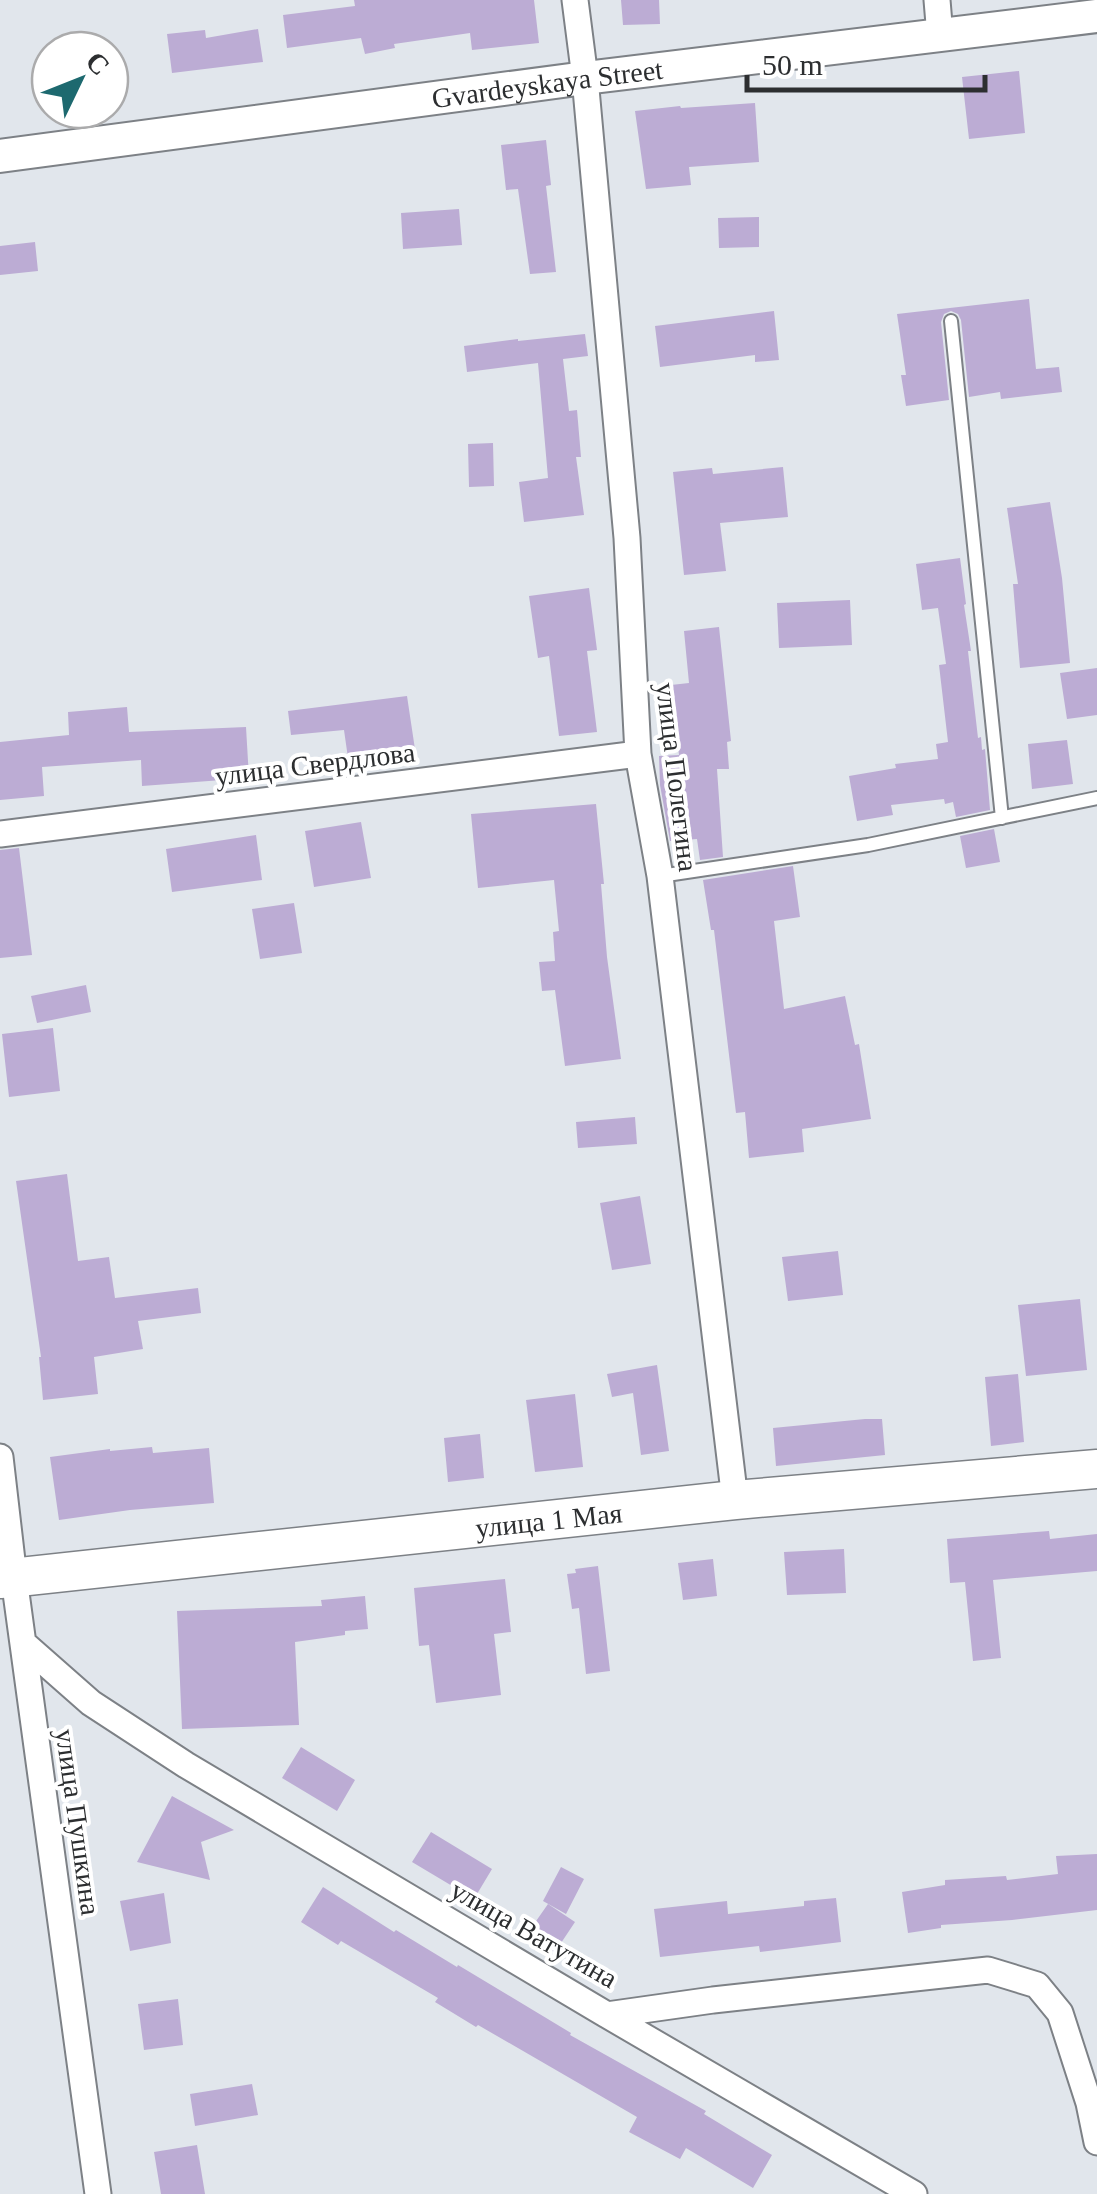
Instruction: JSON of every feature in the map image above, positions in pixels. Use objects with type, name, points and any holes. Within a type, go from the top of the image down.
[{"type":"main road","name":"улица 1 Мая","points":[[7,1578],[735,1500],[1097,1469]]},
{"type":"street","name":"улица Полегина","points":[[575,0],[627,538],[638,754],[660,876],[735,1500]]},
{"type":"street","points":[[937,0],[940,36]]},
{"type":"street","name":"Gvardeyskaya Street","points":[[0,156],[584,78],[1097,16]]},
{"type":"street","name":"улица Свердлова","points":[[0,834],[638,754]]},
{"type":"street","name":"улица Пушкина","points":[[0,1457],[7,1578],[24,1644],[98,2194]]},
{"type":"street","name":"улица Ватутина","points":[[24,1644],[91,1703],[186,1765],[607,2015],[988,1970],[1038,1984],[1060,2013],[1089,2102],[1097,2142]]},
{"type":"street","points":[[607,2015],[914,2194]]},
{"type":"lane","points":[[950,321],[1002,818]]},
{"type":"lane","points":[[660,876],[868,845],[1097,798]]},
{"type":"building","points":[[354,0],[534,0],[539,43],[472,50],[470,33],[394,44],[395,48],[365,54],[361,38],[287,48],[283,15],[355,6]]},
{"type":"building","points":[[621,0],[659,0],[660,24],[623,25]]},
{"type":"building","points":[[258,29],[263,62],[172,73],[167,34],[205,30],[206,38]]},
{"type":"building","points":[[1019,71],[1025,133],[969,139],[962,77]]},
{"type":"building","points":[[755,103],[759,162],[689,167],[691,185],[646,189],[635,111]]},
{"type":"building","points":[[546,140],[551,185],[546,186],[556,272],[530,274],[518,189],[506,190],[501,145]]},
{"type":"building","points":[[459,209],[462,245],[403,249],[401,213]]},
{"type":"building","points":[[759,217],[759,247],[719,248],[718,218]]},
{"type":"building","points":[[35,242],[38,271],[0,275],[0,246]]},
{"type":"building","points":[[1029,299],[1036,369],[1059,367],[1062,392],[1001,399],[1000,392],[969,397],[961,320],[951,311],[944,314],[941,322],[949,400],[906,406],[901,375],[906,375],[897,314]]},
{"type":"building","points":[[774,311],[779,360],[755,362],[755,355],[660,367],[655,326]]},
{"type":"building","points":[[585,334],[588,356],[563,359],[569,411],[577,410],[581,457],[576,457],[584,515],[524,522],[519,482],[548,478],[538,363],[467,372],[464,346]]},
{"type":"building","points":[[493,443],[494,486],[469,487],[468,444]]},
{"type":"building","points":[[783,467],[788,517],[720,523],[726,571],[684,575],[673,472],[712,468],[713,474]]},
{"type":"building","points":[[1050,502],[1070,663],[1020,668],[1013,584],[1018,584],[1007,508]]},
{"type":"building","points":[[960,558],[978,738],[981,737],[982,750],[985,749],[990,810],[956,817],[953,802],[945,804],[944,799],[891,805],[893,815],[857,821],[849,776],[896,768],[895,764],[938,759],[936,744],[948,742],[939,665],[946,664],[938,608],[922,610],[916,564]]},
{"type":"building","points":[[589,588],[597,650],[587,651],[597,732],[559,736],[549,656],[538,658],[529,596]]},
{"type":"building","points":[[850,600],[852,645],[779,648],[777,603]]},
{"type":"building","points":[[719,627],[731,741],[727,742],[729,769],[717,769],[723,857],[700,860],[697,839],[670,841],[659,756],[679,755],[671,685],[689,683],[684,631]]},
{"type":"building","points":[[1097,668],[1097,715],[1067,719],[1060,673]]},
{"type":"building","points":[[407,696],[416,756],[349,765],[344,730],[291,735],[288,711]]},
{"type":"building","points":[[127,707],[129,732],[246,727],[249,778],[142,786],[141,760],[42,767],[44,796],[0,800],[0,742],[69,735],[68,712]]},
{"type":"building","points":[[1067,740],[1073,784],[1032,789],[1028,744]]},
{"type":"building","points":[[596,804],[607,957],[621,1059],[565,1066],[555,990],[542,991],[539,962],[555,961],[553,932],[559,931],[554,880],[478,888],[471,814]]},
{"type":"building","points":[[361,822],[371,878],[314,887],[305,831]]},
{"type":"building","points":[[994,829],[1000,862],[966,868],[960,836]]},
{"type":"building","points":[[256,835],[262,880],[172,892],[166,849]]},
{"type":"building","points":[[19,848],[32,955],[0,958],[0,850]]},
{"type":"building","points":[[793,866],[800,917],[774,921],[784,1009],[845,996],[855,1045],[859,1044],[871,1119],[802,1129],[804,1152],[749,1158],[745,1112],[736,1113],[714,930],[703,880]]},
{"type":"building","points":[[294,903],[302,953],[260,959],[252,909]]},
{"type":"building","points":[[86,985],[91,1012],[37,1023],[31,996]]},
{"type":"building","points":[[53,1028],[60,1091],[9,1097],[2,1034]]},
{"type":"building","points":[[635,1117],[637,1144],[578,1148],[576,1122]]},
{"type":"building","points":[[67,1174],[78,1261],[109,1257],[115,1298],[198,1288],[201,1313],[138,1321],[143,1349],[94,1357],[98,1394],[43,1400],[41,1357],[16,1181]]},
{"type":"building","points":[[640,1196],[651,1264],[612,1270],[600,1203]]},
{"type":"building","points":[[838,1251],[843,1295],[788,1301],[782,1257]]},
{"type":"building","points":[[1080,1299],[1087,1370],[1026,1376],[1018,1305]]},
{"type":"building","points":[[657,1365],[669,1451],[641,1455],[633,1393],[612,1397],[607,1374]]},
{"type":"building","points":[[1018,1374],[1024,1442],[991,1446],[985,1377]]},
{"type":"building","points":[[575,1394],[583,1467],[535,1472],[526,1400]]},
{"type":"building","points":[[882,1419],[885,1455],[776,1466],[773,1428]]},
{"type":"building","points":[[480,1434],[484,1478],[448,1482],[444,1438]]},
{"type":"building","points":[[152,1447],[153,1453],[209,1448],[214,1503],[59,1520],[50,1457]]},
{"type":"building","points":[[1049,1531],[1050,1539],[1097,1534],[1097,1571],[993,1580],[1001,1658],[973,1661],[965,1582],[950,1583],[947,1539]]},
{"type":"building","points":[[844,1549],[846,1593],[787,1595],[784,1552]]},
{"type":"building","points":[[713,1559],[717,1596],[683,1600],[678,1563]]},
{"type":"building","points":[[598,1566],[610,1671],[586,1674],[579,1608],[572,1609],[567,1574]]},
{"type":"building","points":[[505,1579],[511,1632],[494,1634],[501,1695],[436,1703],[429,1645],[419,1646],[414,1588]]},
{"type":"building","points":[[365,1596],[368,1629],[295,1642],[299,1725],[182,1729],[177,1611],[322,1606],[321,1600]]},
{"type":"building","points":[[301,1747],[355,1780],[337,1811],[282,1778]]},
{"type":"building","points":[[172,1796],[234,1830],[201,1842],[210,1880],[137,1862]]},
{"type":"building","points":[[431,1832],[492,1869],[474,1899],[412,1862]]},
{"type":"building","points":[[1097,1854],[1097,1910],[941,1925],[908,1933],[902,1892],[945,1885],[945,1880],[1006,1876],[1007,1880],[1058,1874],[1056,1856]]},
{"type":"building","points":[[561,1867],[584,1879],[566,1914],[543,1901]]},
{"type":"building","points":[[323,1887],[570,2035],[706,2111],[704,2114],[772,2155],[753,2188],[686,2148],[680,2159],[629,2132],[637,2117],[476,2027],[435,2002],[438,1998],[341,1941],[338,1945],[301,1922]]},
{"type":"building","points":[[164,1893],[171,1943],[130,1951],[120,1901]]},
{"type":"building","points":[[836,1898],[841,1942],[760,1952],[759,1946],[660,1957],[654,1909],[727,1901],[728,1914],[804,1906],[804,1901]]},
{"type":"building","points":[[548,1904],[575,1922],[555,1952],[527,1934]]},
{"type":"building","points":[[178,1999],[183,2045],[144,2050],[138,2004]]},
{"type":"building","points":[[252,2084],[258,2115],[195,2126],[190,2094]]},
{"type":"building","points":[[197,2145],[205,2194],[161,2194],[154,2152]]}]
